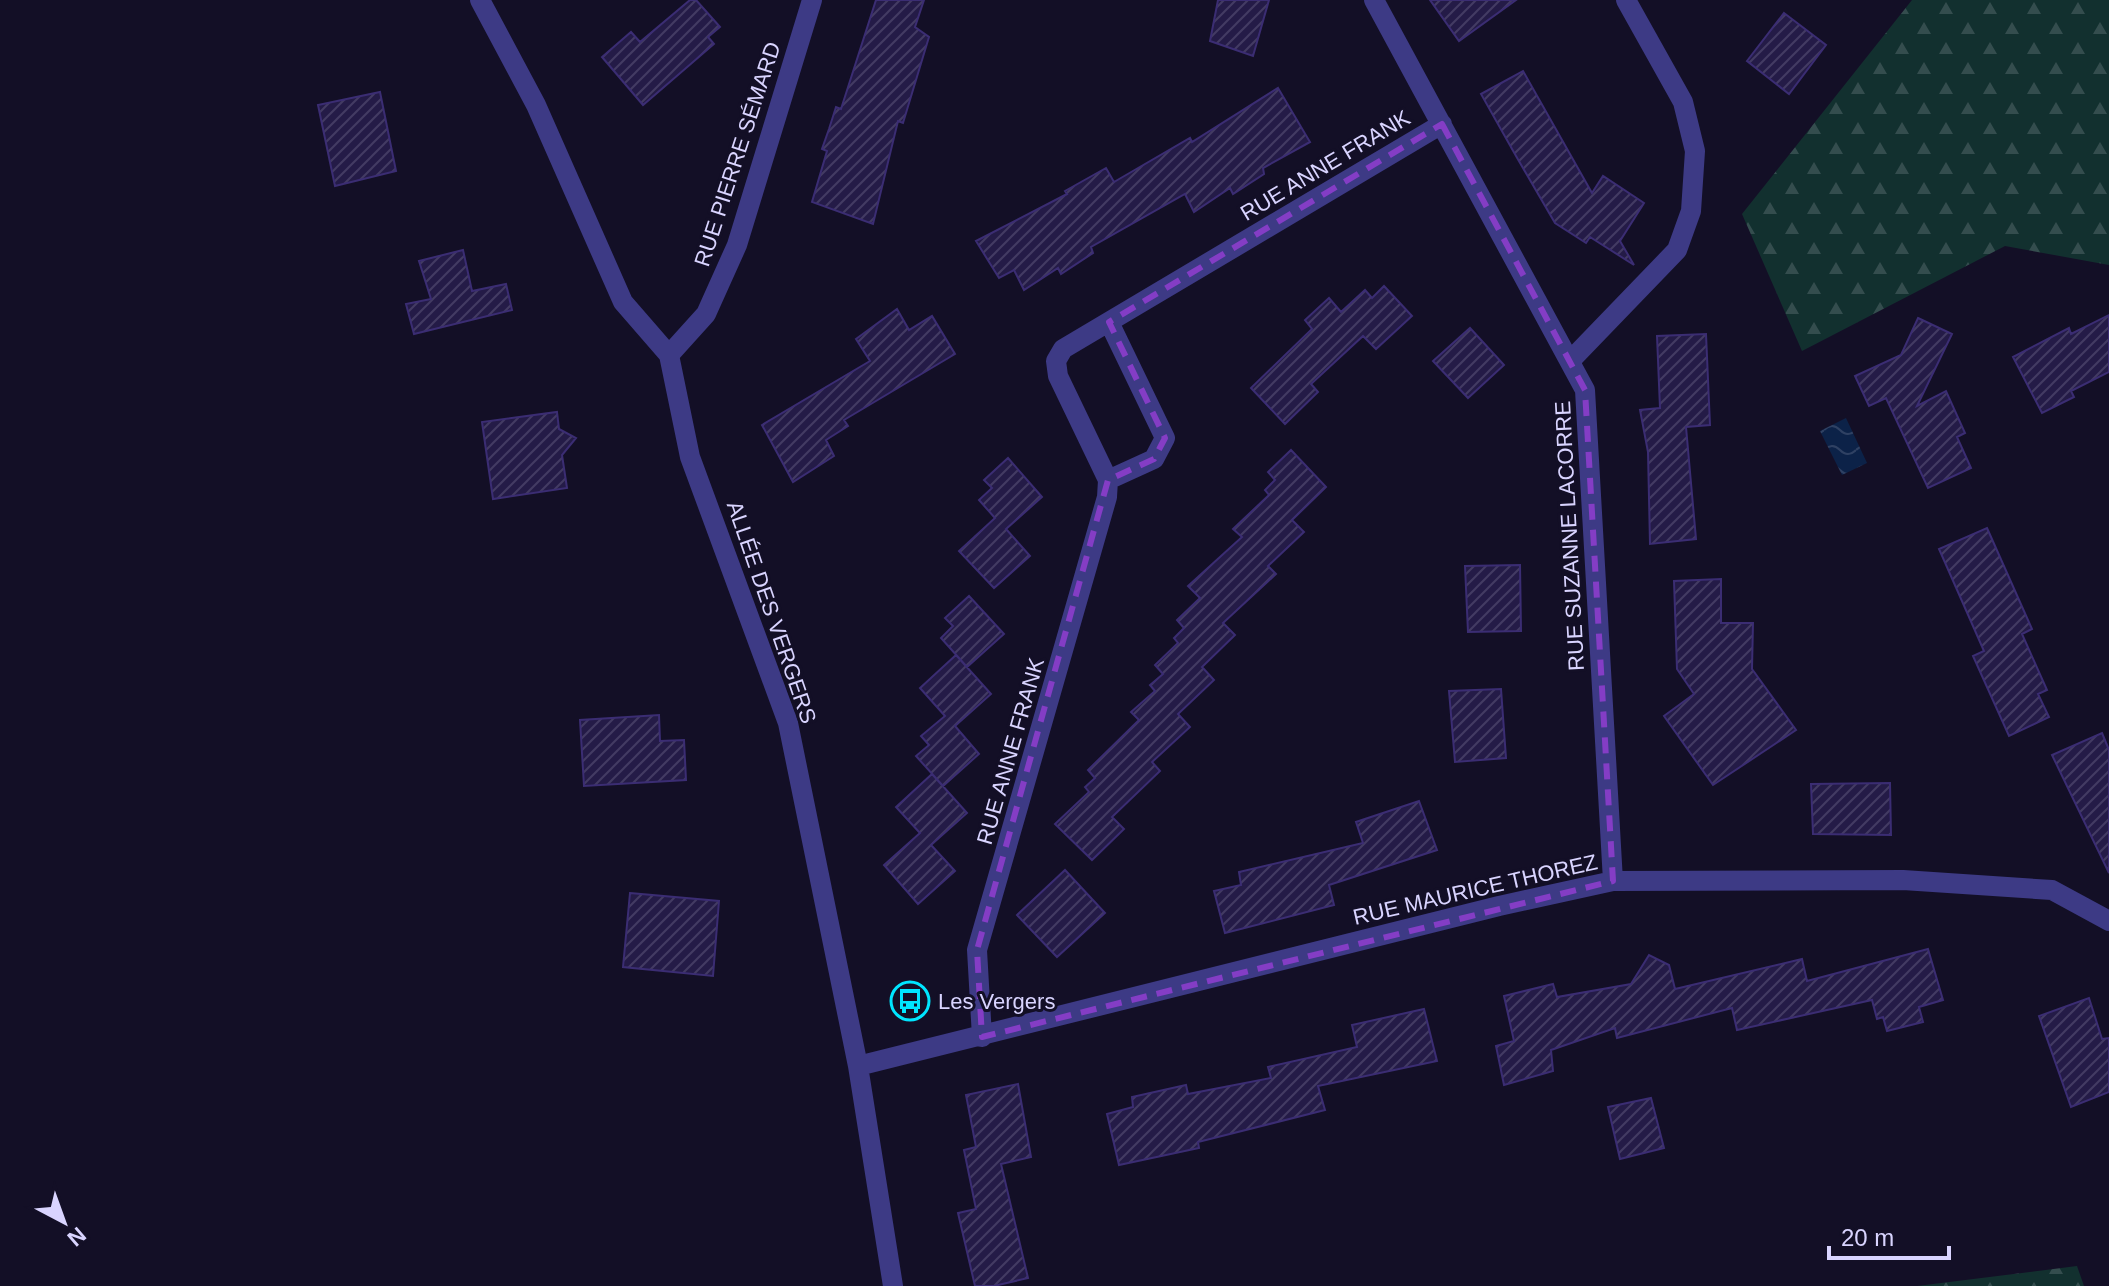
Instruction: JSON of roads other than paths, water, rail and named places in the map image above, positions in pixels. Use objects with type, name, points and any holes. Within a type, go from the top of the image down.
[{"type":"street","name":"ALLÉE DES VERGERS","points":[[480,0],[536,105],[623,302],[669,355],[690,457],[788,723],[858,1066],[893,1286]]},
{"type":"street","name":"RUE PIERRE SÉMARD","points":[[669,355],[706,314],[737,245],[812,0]]},
{"type":"street","name":"RUE SUZANNE LACORRE","points":[[1374,0],[1585,390],[1613,881]]},
{"type":"street","points":[[1570,361],[1677,250],[1691,211],[1695,151],[1683,102],[1626,0]]},
{"type":"street","name":"RUE ANNE FRANK","points":[[982,1037],[977,950],[1103,512],[1108,480],[1058,376],[1056,361],[1063,349],[1442,124]]},
{"type":"street","points":[[1108,480],[1154,459],[1165,438],[1109,322]]},
{"type":"street","name":"RUE MAURICE THOREZ","points":[[858,1066],[1499,906],[1613,881],[1903,880],[2052,890],[2109,921]]},
{"type":"water","points":[[1846,418],[1867,463],[1842,475],[1820,431]]},
{"type":"place","name":"Les Vergers","points":[[910,1001]]}]
